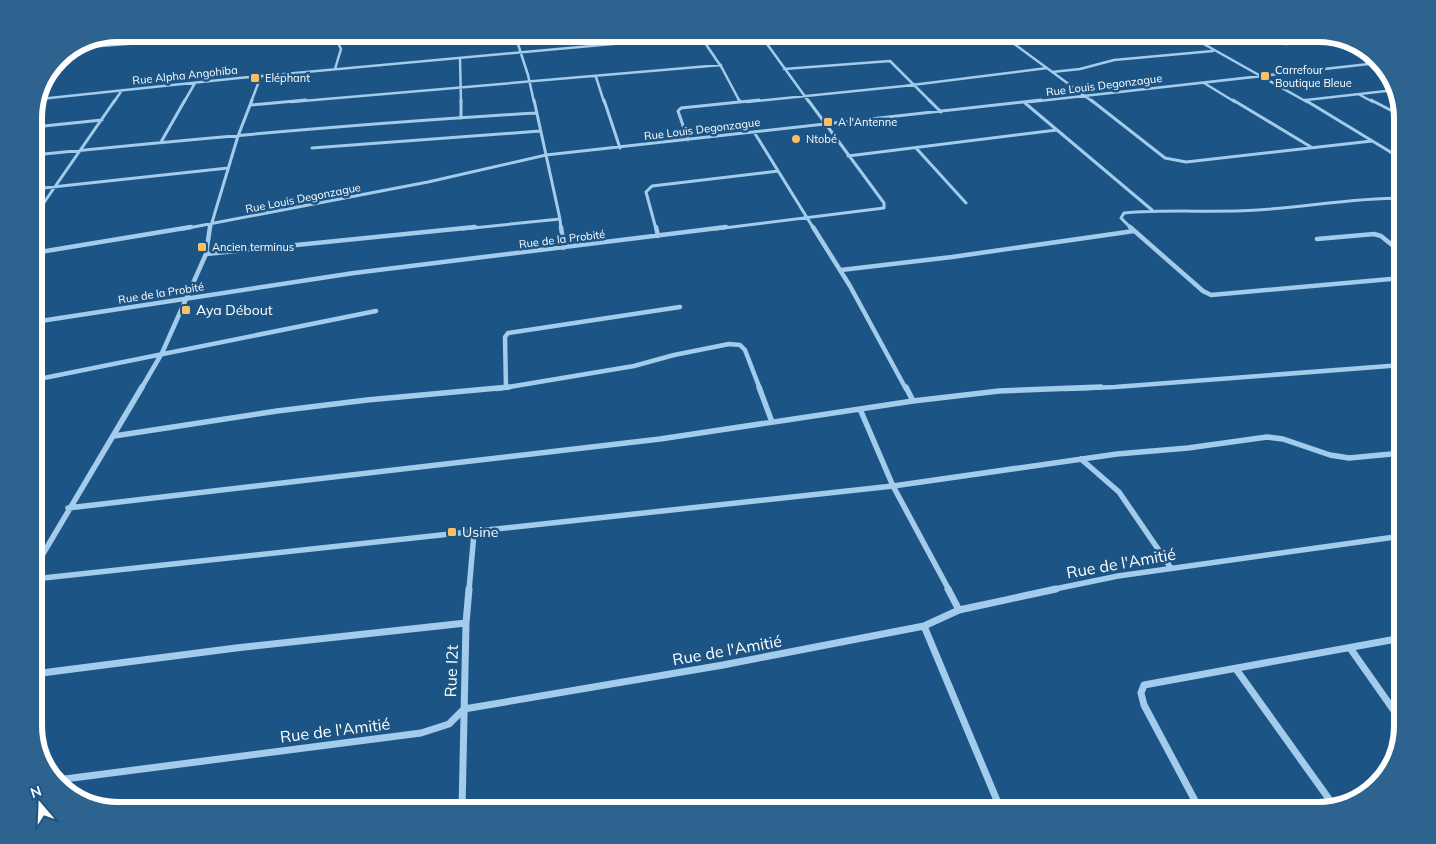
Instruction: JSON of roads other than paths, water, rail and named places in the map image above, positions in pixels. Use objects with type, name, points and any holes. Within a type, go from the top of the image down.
[{"type":"street","points":[[95,46],[154,42]]},
{"type":"street","points":[[335,69],[341,46],[340,42]]},
{"type":"street","points":[[518,42],[522,53],[546,155],[560,219],[564,248]]},
{"type":"street","name":"Rue Alpha Angohiba","points":[[45,98],[261,76],[638,42]]},
{"type":"street","points":[[704,42],[721,66],[740,102]]},
{"type":"street","name":"Rue de la Probité","points":[[43,321],[354,273],[884,208],[884,203],[803,96],[765,42]]},
{"type":"street","points":[[1012,42],[1086,96],[1164,158],[1174,161],[1186,162],[1372,141]]},
{"type":"street","points":[[1198,42],[1305,100],[1393,154]]},
{"type":"street","points":[[1262,42],[1286,44],[1299,42]]},
{"type":"street","points":[[1052,72],[1114,60],[1214,51]]},
{"type":"street","points":[[460,59],[461,118]]},
{"type":"street","points":[[784,69],[890,61],[915,84],[940,112]]},
{"type":"street","name":"Rue Louis Degonzague","points":[[43,252],[211,224],[420,184],[508,162],[546,155],[1370,64]]},
{"type":"street","points":[[250,105],[460,86],[721,66]]},
{"type":"street","points":[[688,140],[679,110],[1047,68]]},
{"type":"street","points":[[43,553],[162,353],[206,254],[211,224],[228,168],[261,76]]},
{"type":"street","points":[[596,77],[620,148]]},
{"type":"street","points":[[161,142],[195,83]]},
{"type":"street","points":[[1204,83],[1312,148]]},
{"type":"street","points":[[43,204],[122,90]]},
{"type":"street","points":[[1305,100],[1388,91]]},
{"type":"street","points":[[1360,95],[1393,111]]},
{"type":"street","points":[[1026,103],[1153,210]]},
{"type":"street","points":[[43,155],[161,142],[536,113]]},
{"type":"street","points":[[43,126],[102,120]]},
{"type":"street","points":[[848,156],[1057,130]]},
{"type":"street","points":[[312,148],[540,131]]},
{"type":"street","points":[[754,132],[841,270],[913,401]]},
{"type":"street","points":[[916,148],[966,202]]},
{"type":"street","points":[[43,188],[228,168]]},
{"type":"street","points":[[658,236],[646,192],[652,186],[778,171]]},
{"type":"street","points":[[1393,198],[1366,198],[1254,210],[1153,210],[1121,215],[1121,218],[1203,291],[1211,295],[1393,279]]},
{"type":"street","points":[[206,254],[560,219]]},
{"type":"street","points":[[841,270],[952,257],[1134,231]]},
{"type":"street","points":[[1316,239],[1374,234],[1381,236],[1393,246]]},
{"type":"street","points":[[506,388],[505,337],[508,333],[680,307]]},
{"type":"street","points":[[43,378],[376,311]]},
{"type":"street","points":[[114,436],[322,406],[506,388],[634,366],[674,355],[729,344],[740,345],[745,350],[772,422]]},
{"type":"street","points":[[68,508],[660,439],[913,401],[999,391],[1115,387],[1393,366]]},
{"type":"street","points":[[860,410],[893,486],[959,610]]},
{"type":"street","points":[[43,578],[474,533],[893,486],[1081,459],[1152,450],[1188,448],[1267,437],[1283,439],[1330,455],[1349,458],[1394,454]]},
{"type":"street","points":[[1081,459],[1119,492],[1171,568]]},
{"type":"street","name":"Rue I2t","points":[[462,802],[466,623],[474,533]]},
{"type":"street","name":"Rue de l'Amitié","points":[[65,779],[421,733],[449,724],[464,709],[723,665],[924,626],[959,610],[1118,576],[1394,537]]},
{"type":"street","points":[[43,673],[236,648],[466,623]]},
{"type":"street","points":[[924,626],[998,802]]},
{"type":"street","points":[[1196,802],[1144,706],[1140,693],[1144,685],[1394,640]]},
{"type":"street","points":[[1350,648],[1394,711]]},
{"type":"street","points":[[1236,669],[1330,801]]},
{"type":"place","name":"Carrefour Boutique Bleue","points":[[1265,76]]},
{"type":"place","name":"Eléphant","points":[[255,78]]},
{"type":"place","name":"A l'Antenne","points":[[828,122]]},
{"type":"place","name":"Ntobé","points":[[796,139]]},
{"type":"place","name":"Ancien terminus","points":[[202,247]]},
{"type":"place","name":"Aya Débout","points":[[186,310]]},
{"type":"place","name":"Usine","points":[[452,532]]}]
